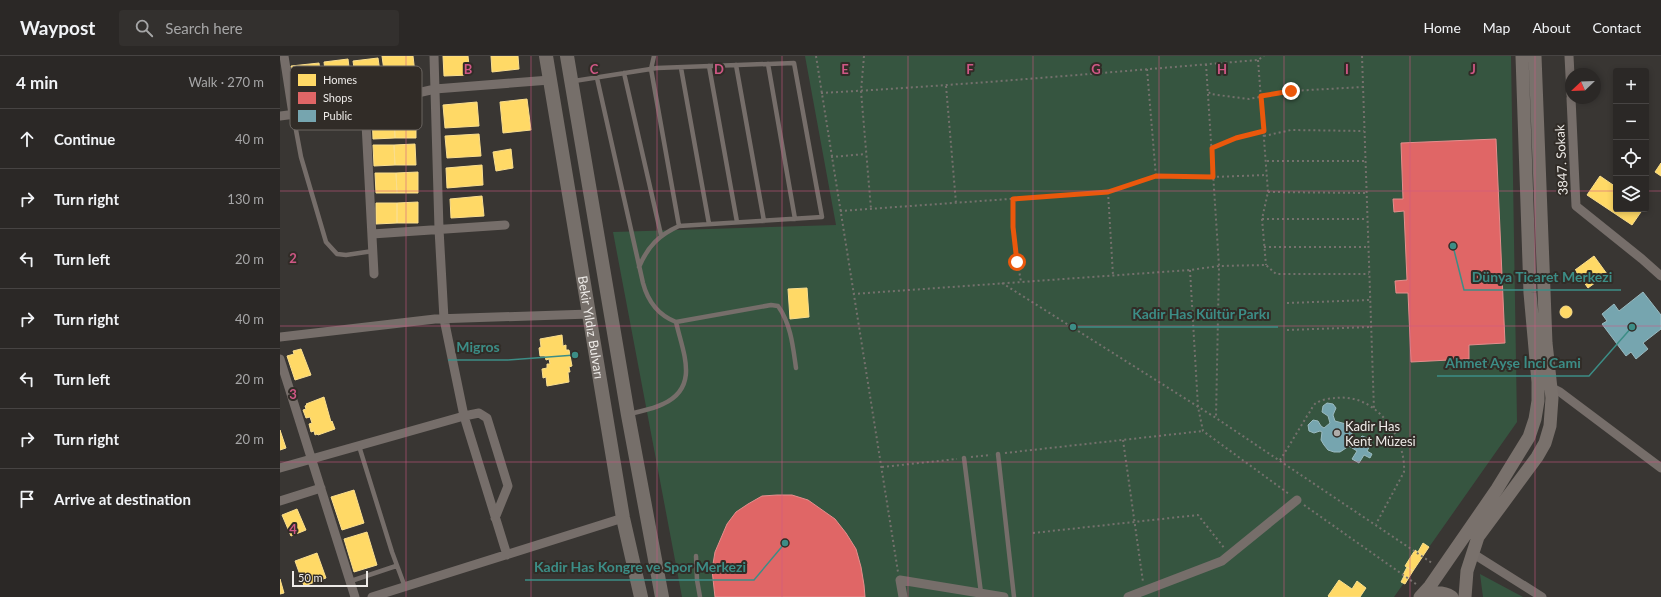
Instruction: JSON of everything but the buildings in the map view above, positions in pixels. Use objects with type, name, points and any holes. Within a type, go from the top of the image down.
[{"type":"main road","name":"Bekir Yıldız Bulvarı","points":[[546,56],[623,518],[641,597]]},
{"type":"main road","name":"Bekir Yıldız Bulvarı","points":[[567,56],[628,414],[662,597]]},
{"type":"street","points":[[284,56],[290,95]]},
{"type":"street","points":[[434,56],[439,229],[444,318],[464,416],[507,555]]},
{"type":"street","points":[[1421,597],[1497,489],[1529,437],[1535,419],[1538,401],[1538,382],[1530,293],[1522,56]]},
{"type":"street","points":[[1465,597],[1467,571],[1478,538],[1537,457],[1545,444],[1550,426],[1552,388],[1546,343],[1535,56]]},
{"type":"street","points":[[1569,56],[1570,68]]},
{"type":"street","points":[[422,92],[436,89],[550,80]]},
{"type":"street","name":"3847. Sokak","points":[[1571,104],[1576,206],[1661,276]]},
{"type":"street","points":[[280,116],[290,114]]},
{"type":"street","points":[[366,130],[374,274]]},
{"type":"street","points":[[372,234],[505,225]]},
{"type":"street","points":[[280,337],[444,318],[590,314]]},
{"type":"street","points":[[280,358],[356,597]]},
{"type":"street","points":[[1552,388],[1560,392],[1661,468]]},
{"type":"street","points":[[280,468],[464,416],[479,414],[487,418],[508,486],[495,518]]},
{"type":"street","points":[[280,501],[321,488]]},
{"type":"street","points":[[1128,597],[1222,561],[1297,500]]},
{"type":"street","points":[[372,597],[623,518]]},
{"type":"street","points":[[1472,553],[1542,597]]},
{"type":"street","points":[[902,597],[900,580],[1004,597]]},
{"type":"street","points":[[1421,597],[1428,594],[1438,593],[1452,597]]},
{"type":"lane","points":[[654,56],[651,69],[679,226]]},
{"type":"lane","points":[[571,82],[651,69],[794,63],[822,217],[679,226],[669,229],[661,235],[648,250],[638,267]]},
{"type":"lane","points":[[768,64],[795,218]]},
{"type":"lane","points":[[736,65],[764,221]]},
{"type":"lane","points":[[709,66],[737,222]]},
{"type":"lane","points":[[681,68],[709,224]]},
{"type":"lane","points":[[624,74],[661,235]]},
{"type":"lane","points":[[597,78],[638,267],[645,292],[653,306],[664,316],[676,322],[771,305],[778,306],[784,315],[789,328],[796,368]]},
{"type":"lane","points":[[296,130],[301,157],[326,242],[337,254],[346,255],[373,251]]},
{"type":"lane","points":[[628,414],[662,404],[674,398],[682,390],[686,380],[686,368],[676,322]]},
{"type":"lane","points":[[359,446],[396,566],[405,587]]},
{"type":"lane","points":[[998,454],[1014,597]]},
{"type":"lane","points":[[964,458],[981,593]]},
{"type":"lane","points":[[696,556],[697,580],[700,597]]},
{"type":"lane","points":[[350,581],[396,566]]},
{"type":"path","points":[[816,56],[900,580]]},
{"type":"path","points":[[864,56],[861,91],[872,209]]},
{"type":"path","points":[[821,93],[946,86],[1258,60],[1264,56]]},
{"type":"path","points":[[1362,56],[1374,410]]},
{"type":"path","points":[[1258,60],[1267,161],[1268,192],[1262,219],[1266,264],[1276,274],[1369,274]]},
{"type":"path","points":[[1206,64],[1219,266],[1216,418]]},
{"type":"path","points":[[1147,69],[1156,176]]},
{"type":"path","points":[[946,86],[956,203]]},
{"type":"path","points":[[1208,88],[1210,94],[1249,99],[1291,91],[1363,88]]},
{"type":"path","points":[[1264,136],[1291,130],[1364,131]]},
{"type":"path","points":[[1212,148],[1236,138],[1264,131]]},
{"type":"path","points":[[831,157],[866,154]]},
{"type":"path","points":[[1267,161],[1365,161]]},
{"type":"path","points":[[840,211],[1108,192],[1156,176],[1213,177],[1267,175]]},
{"type":"path","points":[[1108,192],[1113,275]]},
{"type":"path","points":[[1268,192],[1366,193]]},
{"type":"path","points":[[1013,199],[1014,242],[1021,282]]},
{"type":"path","points":[[1262,219],[1367,219]]},
{"type":"path","points":[[1264,247],[1368,247]]},
{"type":"path","points":[[853,294],[1190,270],[1219,266],[1266,264]]},
{"type":"path","points":[[1190,270],[1198,406]]},
{"type":"path","points":[[1002,283],[1198,406],[1423,556]]},
{"type":"path","points":[[1287,302],[1370,300]]},
{"type":"path","points":[[1287,330],[1371,327]]},
{"type":"path","points":[[1280,460],[1315,404],[1331,398],[1347,398],[1374,410],[1385,420],[1396,436],[1403,453],[1404,466],[1404,472],[1376,524]]},
{"type":"path","points":[[881,467],[1203,431]]},
{"type":"path","points":[[1123,440],[1144,591]]},
{"type":"path","points":[[1033,533],[1198,515],[1229,555]]},
{"type":"path","points":[[1404,577],[1408,579]]},
{"type":"green space","points":[[805,56],[1511,56],[1517,422],[1394,597],[682,597],[613,232],[836,225]]},
{"type":"green space","points":[[1480,574],[1523,597],[1483,597]]},
{"type":"place","name":"Dünya Ticaret Merkezi","points":[[1453,246]]},
{"type":"place","name":"Kadir Has Kültür Parkı","points":[[1073,327]]},
{"type":"place","name":"Ahmet Ayşe İnci Cami","points":[[1632,327]]},
{"type":"place","name":"Migros","points":[[575,355]]},
{"type":"place","name":"Kadir Has Kent Müzesi","points":[[1337,433]]},
{"type":"place","name":"Kadir Has Kongre ve Spor Merkezi","points":[[785,543]]},
{"type":"route","points":[[1017,262],[1013,227],[1013,199],[1108,192],[1156,176],[1213,177],[1212,148],[1218,144],[1236,138],[1264,131],[1261,96],[1291,91]]}]
